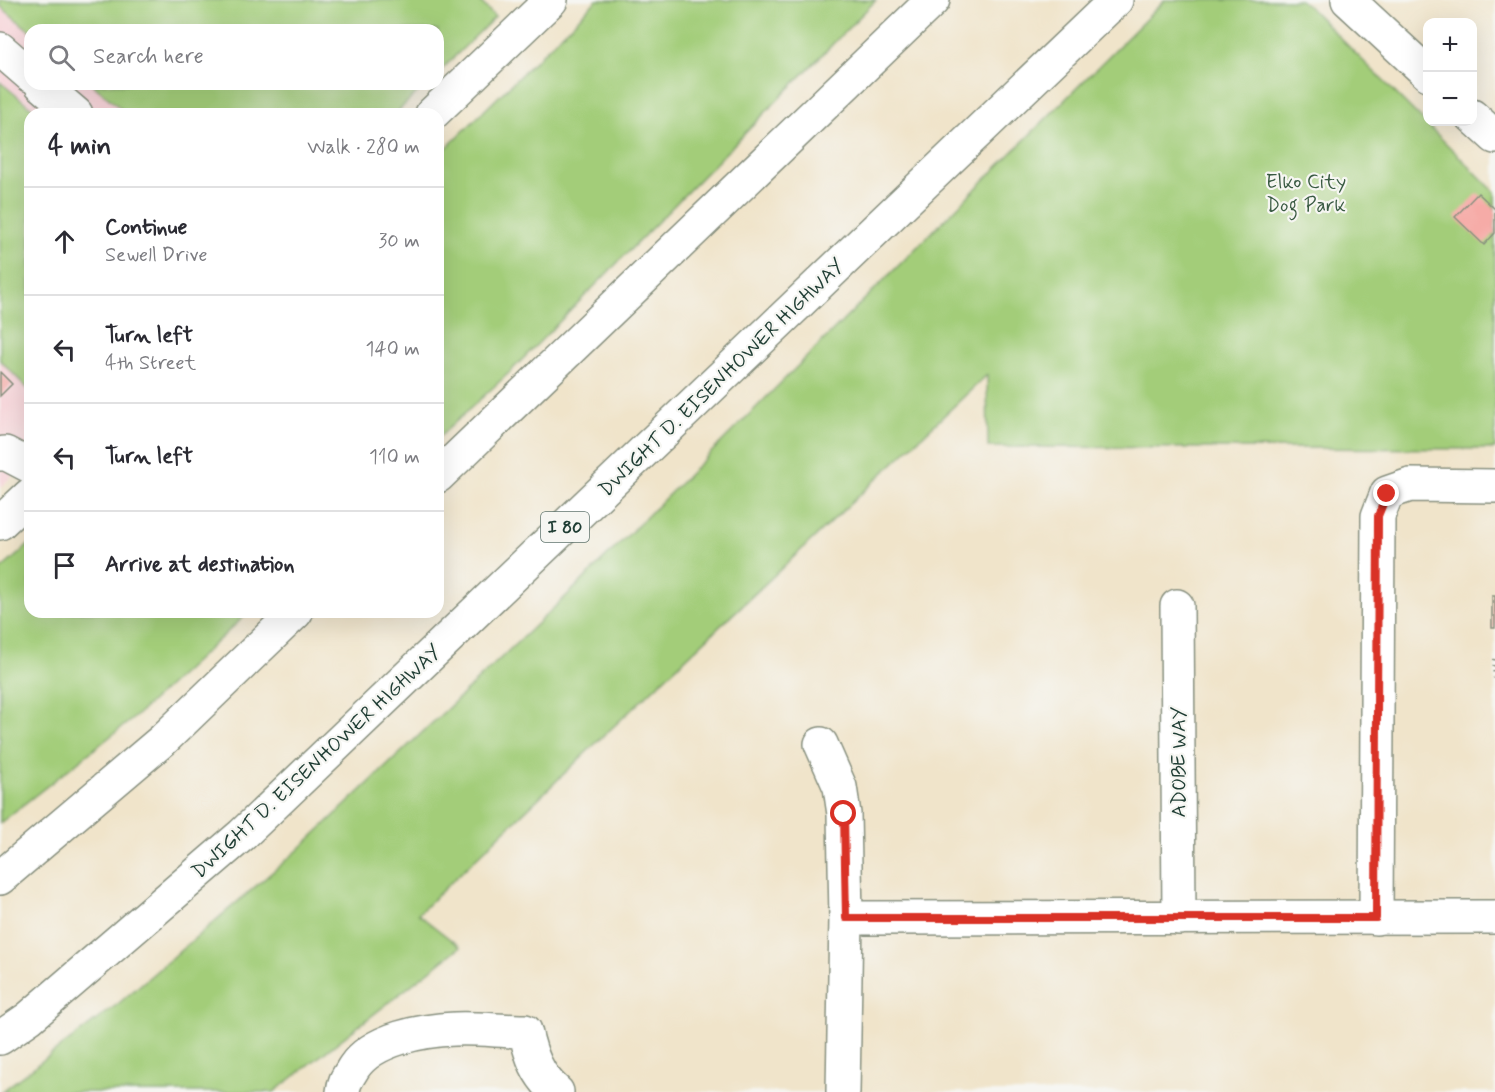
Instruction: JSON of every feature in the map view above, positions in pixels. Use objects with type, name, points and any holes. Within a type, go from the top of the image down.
[{"type":"main road","points":[[438,108],[551,0]]},
{"type":"main road","points":[[444,470],[933,0]]},
{"type":"main road","name":"DWIGHT D. EISENHOWER HIGHWAY","points":[[0,1038],[29,1017],[242,835],[1116,0]]},
{"type":"main road","points":[[1348,0],[1426,72]]},
{"type":"main road","points":[[0,49],[24,70]]},
{"type":"main road","points":[[48,90],[69,108]]},
{"type":"main road","points":[[1477,120],[1495,137]]},
{"type":"main road","points":[[0,454],[5,453],[24,463]]},
{"type":"main road","points":[[1376,918],[1378,516],[1387,494],[1410,485],[1495,486]]},
{"type":"main road","points":[[0,523],[24,501]]},
{"type":"main road","name":"ADOBE WAY","points":[[1177,606],[1179,918]]},
{"type":"main road","points":[[0,878],[164,739],[290,618]]},
{"type":"main road","points":[[821,744],[840,787],[844,814],[846,918],[843,1092]]},
{"type":"main road","points":[[846,918],[1495,917]]},
{"type":"main road","points":[[343,1092],[344,1083],[360,1059],[388,1042],[417,1034],[455,1029],[525,1031],[532,1059],[550,1086],[557,1092]]},
{"type":"path","points":[[1495,659],[1495,680]]},
{"type":"shaded area","points":[[0,6],[24,26],[24,90],[99,90],[120,108],[32,108],[0,82]]},
{"type":"shaded area","points":[[0,360],[24,385],[24,464],[0,488]]},
{"type":"green space","points":[[0,0],[479,0],[495,17],[444,67],[444,24],[24,24],[24,26],[0,6]]},
{"type":"green space","points":[[597,0],[876,0],[510,372],[444,432],[444,150]]},
{"type":"green space","name":"Elko City Dog Park","points":[[1165,0],[1300,0],[1423,120],[1423,126],[1429,126],[1495,192],[1495,449],[988,447],[987,375],[418,914],[460,947],[274,1092],[1,1092],[119,1003],[297,851],[580,583]]},
{"type":"green space","points":[[0,82],[32,108],[24,108],[24,385],[0,360]]},
{"type":"green space","points":[[99,90],[420,90],[401,108],[120,108]]},
{"type":"green space","points":[[24,549],[24,618],[242,618],[135,717],[0,823],[0,570]]},
{"type":"building","points":[[1478,193],[1495,209],[1495,233],[1484,245],[1455,217]]},
{"type":"building","points":[[0,372],[12,384],[0,396]]},
{"type":"building","points":[[1492,596],[1495,596],[1495,628],[1492,628]]},
{"type":"route","points":[[844,814],[846,918],[1376,918],[1378,516],[1387,494]]}]
